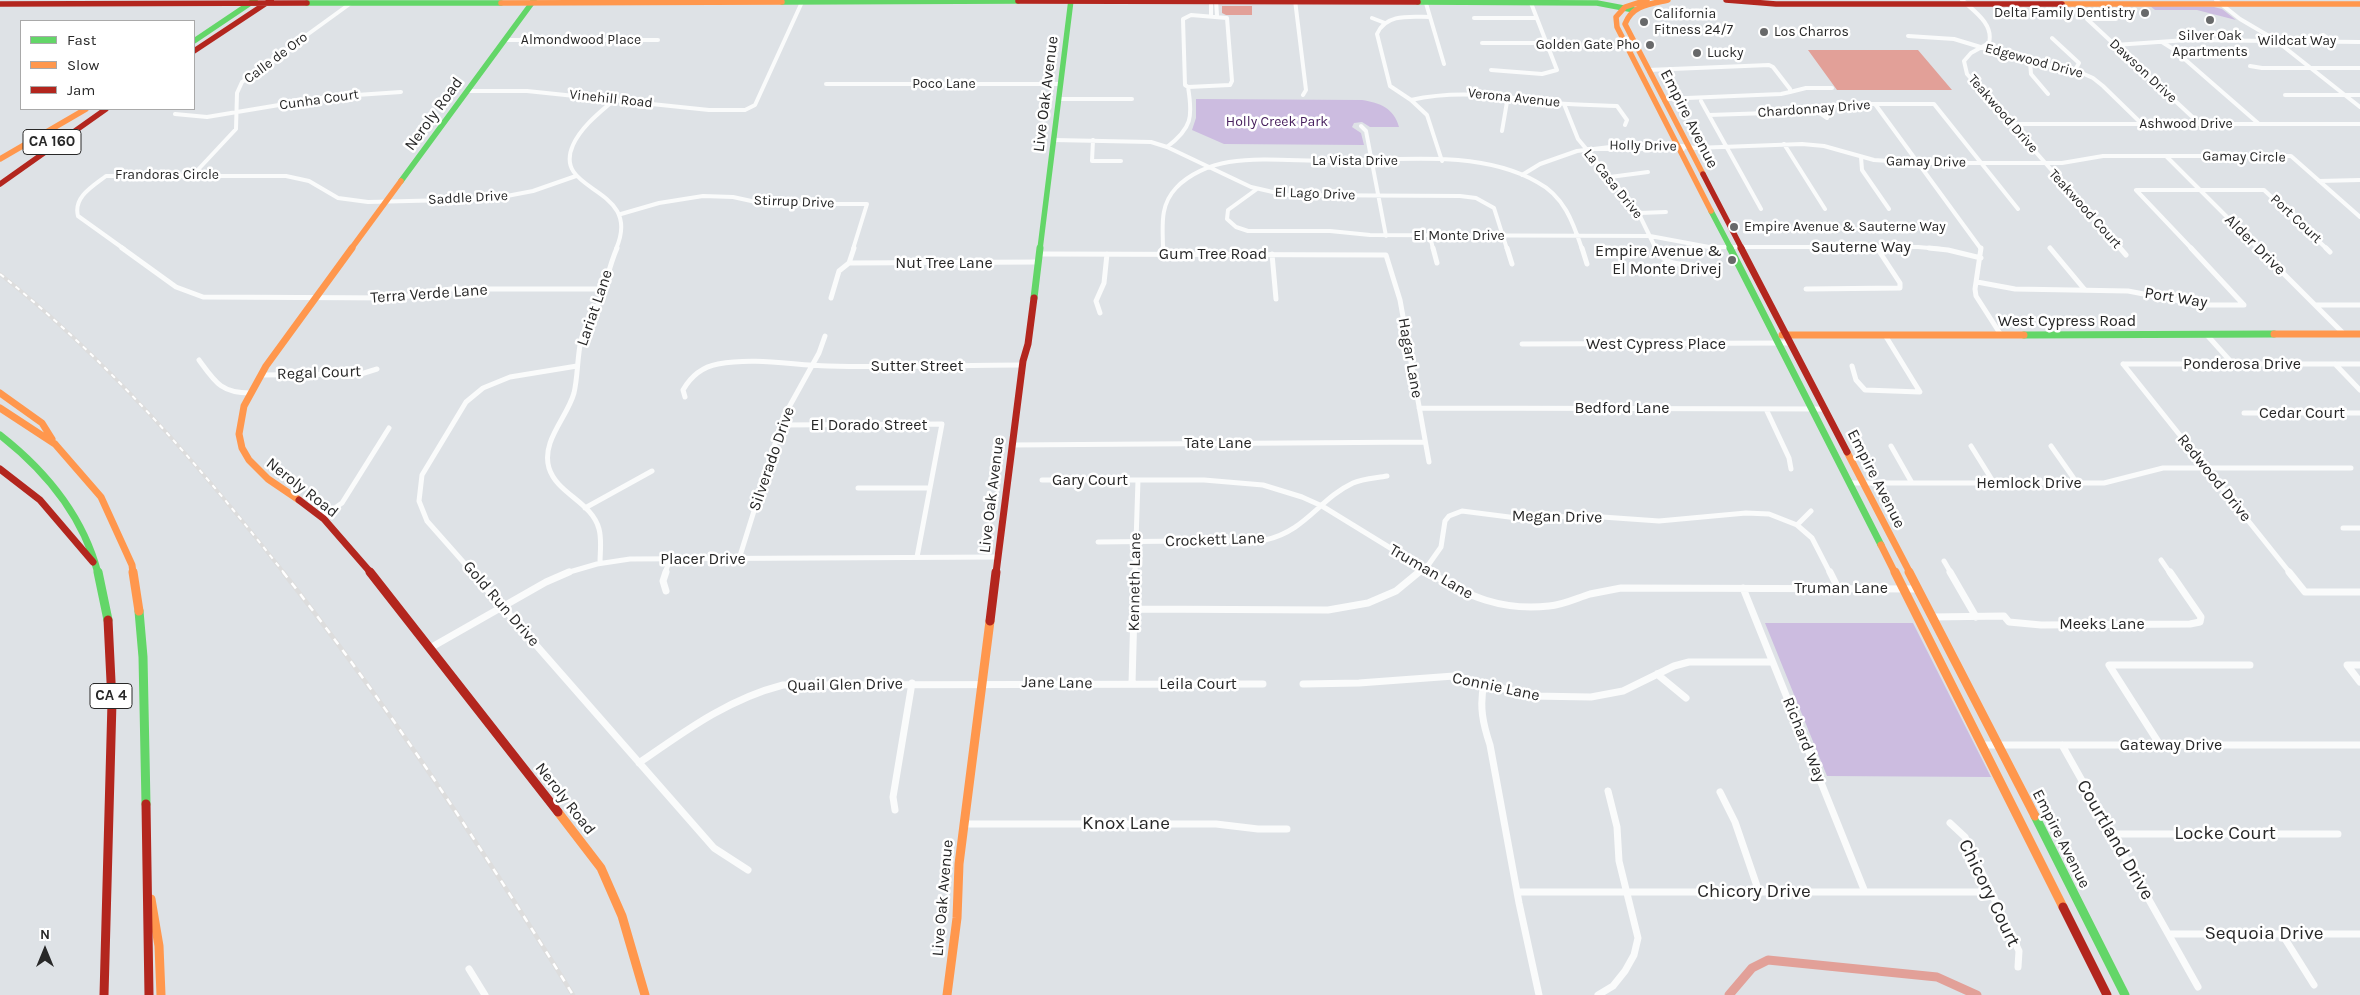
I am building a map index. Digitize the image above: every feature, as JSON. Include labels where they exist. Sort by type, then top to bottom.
[{"type":"main road","points":[[195,38],[238,6],[255,0]]},
{"type":"main road","points":[[195,50],[271,0]]},
{"type":"main road","points":[[0,2],[146,2],[238,6],[282,3],[534,1],[1182,0]]},
{"type":"main road","points":[[1157,1],[1214,4],[1295,1],[1579,0]]},
{"type":"main road","points":[[1588,0],[1607,1],[1632,8],[1647,0]]},
{"type":"main road","points":[[1428,1],[1597,3],[1632,8],[1668,0]]},
{"type":"main road","points":[[1726,0],[1776,4],[2218,1]]},
{"type":"main road","points":[[2021,0],[2360,2]]},
{"type":"main road","name":"Neroly Road","points":[[534,1],[314,298],[262,374],[250,393],[240,424],[240,438],[246,456],[259,473],[322,517],[367,568],[601,868],[622,916],[645,995]]},
{"type":"main road","name":"Live Oak Avenue","points":[[947,995],[957,918],[959,864],[1022,365],[1028,344],[1071,1]]},
{"type":"main road","name":"Empire Avenue","points":[[1632,8],[1626,17],[1625,24],[1662,98],[1682,148],[1729,247],[2108,995]]},
{"type":"main road","name":"Empire Avenue","points":[[1632,8],[1616,17],[1617,27],[1646,84],[1739,247],[1786,335],[2125,995]]},
{"type":"main road","points":[[1646,84],[1657,98],[1662,98]]},
{"type":"main road","name":"CA 160","points":[[0,152],[72,110]]},
{"type":"main road","points":[[0,159],[84,110]]},
{"type":"main road","name":"CA 160","points":[[0,176],[104,110]]},
{"type":"main road","points":[[0,184],[105,110]]},
{"type":"main road","name":"West Cypress Road","points":[[1774,335],[2360,334]]},
{"type":"main road","points":[[0,393],[42,424],[55,444]]},
{"type":"main road","name":"CA 4","points":[[0,408],[55,444],[100,497],[132,565],[139,605],[143,657],[149,995]]},
{"type":"main road","name":"CA 4","points":[[0,435],[20,447],[47,474],[70,506],[88,541],[108,617],[111,671],[104,995]]},
{"type":"main road","points":[[0,469],[23,482],[42,497],[96,566]]},
{"type":"main road","points":[[147,878],[159,946],[161,995]]},
{"type":"street","points":[[1295,1],[1306,90],[1303,95]]},
{"type":"street","points":[[1428,1],[1430,17],[1444,64]]},
{"type":"street","points":[[2218,1],[2240,19],[2277,41],[2360,107]]},
{"type":"street","name":"Vinehill Road","points":[[468,91],[528,91],[714,110],[745,110],[754,107],[802,2]]},
{"type":"street","points":[[1964,2],[1988,27],[1991,34],[1989,43],[1982,47]]},
{"type":"street","name":"Calle de Oro","points":[[193,175],[234,132],[237,124],[237,93],[242,82],[351,3]]},
{"type":"street","points":[[1491,70],[1503,69],[1545,73],[1555,71],[1557,66],[1531,3]]},
{"type":"street","points":[[1214,4],[1217,15]]},
{"type":"street","points":[[1211,15],[1214,4]]},
{"type":"street","points":[[1167,146],[1188,127],[1191,120],[1191,99],[1188,87],[1183,81],[1183,19],[1188,16],[1225,16],[1228,20],[1232,84],[1226,87],[1188,87]]},
{"type":"street","points":[[1430,17],[1400,18],[1385,23],[1380,27],[1377,34],[1387,81],[1393,90],[1411,100],[1429,118],[1442,161]]},
{"type":"street","points":[[1372,18],[1385,23]]},
{"type":"street","points":[[1474,18],[1537,18]]},
{"type":"street","name":"Dawson Drive","points":[[2116,19],[2087,18],[2200,124]]},
{"type":"street","points":[[2323,35],[2332,42]]},
{"type":"street","name":"Edgewood Drive","points":[[1908,36],[1944,37],[2030,62],[2075,70],[2098,82],[2142,124]]},
{"type":"street","points":[[2052,38],[2079,63],[2075,70]]},
{"type":"street","name":"Almondwood Place","points":[[505,40],[658,40]]},
{"type":"street","points":[[2162,42],[2173,49],[2259,124]]},
{"type":"street","name":"Wildcat Way","points":[[2115,45],[2162,42],[2360,42]]},
{"type":"street","points":[[1482,43],[1547,43]]},
{"type":"street","name":"Teakwood Drive","points":[[1982,47],[1967,57],[1964,61],[1964,69],[2044,163]]},
{"type":"street","points":[[2030,62],[2031,74],[2048,94]]},
{"type":"street","points":[[1648,70],[1769,65],[1779,74],[1790,92]]},
{"type":"street","points":[[2250,66],[2360,68]]},
{"type":"street","name":"Poco Lane","points":[[826,84],[1061,84]]},
{"type":"street","points":[[1662,98],[1790,92],[1806,88],[1832,88]]},
{"type":"street","name":"Cunha Court","points":[[175,114],[198,118],[327,97],[401,92]]},
{"type":"street","name":"Verona Avenue","points":[[1411,100],[1444,92],[1508,96],[1564,104],[1617,106],[1627,120],[1625,125]]},
{"type":"street","points":[[2285,95],[2360,95]]},
{"type":"street","points":[[1502,131],[1508,96]]},
{"type":"street","points":[[1059,99],[1132,99]]},
{"type":"street","points":[[614,100],[580,132],[569,156],[570,164],[576,176],[607,200],[621,214]]},
{"type":"street","points":[[1701,101],[1761,209]]},
{"type":"street","name":"La Casa Drive","points":[[1564,104],[1578,139],[1640,213],[1662,259],[1679,266],[1692,265]]},
{"type":"street","name":"Chardonnay Drive","points":[[1709,115],[1798,112],[1842,104],[1934,104],[1981,163]]},
{"type":"street","points":[[1875,104],[1978,242],[1982,252],[1976,289],[1978,300],[2001,335]]},
{"type":"street","points":[[1814,109],[1827,118]]},
{"type":"street","name":"Ashwood Drive","points":[[2011,124],[2360,124]]},
{"type":"street","points":[[1361,126],[1366,131],[1386,236]]},
{"type":"street","name":"El Lago Drive","points":[[1054,140],[1139,140],[1167,146],[1257,189],[1297,196],[1460,196],[1476,198],[1494,208],[1512,264]]},
{"type":"street","points":[[1093,140],[1092,161],[1121,161]]},
{"type":"street","points":[[1784,144],[1824,209]]},
{"type":"street","name":"Gamay Drive","points":[[1682,148],[1784,144],[1824,146],[1861,157],[1887,162],[1919,163],[2044,163],[2070,162],[2091,156],[2166,156]]},
{"type":"street","name":"Holly Drive","points":[[1522,175],[1551,158],[1585,149],[1682,148]]},
{"type":"street","name":"Gamay Circle","points":[[2166,156],[2291,156],[2360,217]]},
{"type":"street","name":"Alder Drive","points":[[2166,156],[2344,334]]},
{"type":"street","points":[[1861,157],[1862,170],[1888,209]]},
{"type":"street","name":"La Vista Drive","points":[[1163,254],[1164,209],[1169,196],[1181,185],[1210,167],[1226,162],[1241,161],[1442,161],[1483,163],[1522,175],[1545,187],[1563,203],[1587,264]]},
{"type":"street","points":[[1981,163],[2018,209]]},
{"type":"street","name":"Teakwood Court","points":[[2044,163],[2126,255]]},
{"type":"street","points":[[1610,178],[1648,172]]},
{"type":"street","name":"Frandoras Circle","points":[[314,298],[216,299],[189,294],[176,287],[78,216],[76,206],[81,198],[106,176],[286,176],[309,181],[338,198],[364,202],[386,202]]},
{"type":"street","name":"Saddle Drive","points":[[386,202],[500,198],[532,191],[576,176]]},
{"type":"street","points":[[2319,181],[2360,180]]},
{"type":"street","name":"El Monte Drive","points":[[1257,189],[1228,210],[1227,218],[1236,227],[1255,231],[1335,232],[1386,236],[1650,236],[1669,238],[1699,246],[1739,247]]},
{"type":"street","name":"Port Way","points":[[1977,282],[2015,289],[2128,291],[2201,305],[2244,305],[2136,190],[2200,190]]},
{"type":"street","name":"Port Court","points":[[2200,190],[2264,190],[2330,252]]},
{"type":"street","name":"Stirrup Drive","points":[[621,214],[675,200],[703,196],[734,197],[765,204],[867,204],[849,263],[839,271],[831,298]]},
{"type":"street","points":[[1640,213],[1666,212]]},
{"type":"street","name":"Lariat Lane","points":[[600,562],[600,533],[595,520],[554,478],[547,461],[549,445],[573,396],[583,335],[603,289],[608,269],[622,235],[621,214]]},
{"type":"street","points":[[1430,236],[1437,264]]},
{"type":"street","name":"Sauterne Way","points":[[1739,247],[1931,248],[1981,258]]},
{"type":"street","points":[[1806,288],[1900,288],[1900,283],[1876,247]]},
{"type":"street","points":[[2050,248],[2085,290]]},
{"type":"street","points":[[1100,313],[1096,301],[1104,283],[1107,254]]},
{"type":"street","name":"Gum Tree Road","points":[[1039,258],[1107,254],[1386,254]]},
{"type":"street","points":[[1272,254],[1276,298]]},
{"type":"street","name":"Hagar Lane","points":[[1386,254],[1400,300],[1429,462]]},
{"type":"street","name":"Nut Tree Lane","points":[[849,263],[1039,258]]},
{"type":"street","name":"Terra Verde Lane","points":[[314,298],[396,298],[451,289],[603,289]]},
{"type":"street","points":[[2316,306],[2360,306]]},
{"type":"street","points":[[2206,334],[2233,364]]},
{"type":"street","points":[[1852,366],[1852,373],[1858,385],[1865,390],[1920,392],[1885,335]]},
{"type":"street","name":"Silverado Drive","points":[[739,559],[781,425],[790,404],[813,364],[825,336]]},
{"type":"street","name":"West Cypress Place","points":[[1522,344],[1790,343]]},
{"type":"street","points":[[199,360],[220,389],[234,393],[250,393]]},
{"type":"street","name":"Sutter Street","points":[[685,398],[684,390],[690,378],[712,366],[730,363],[1022,365]]},
{"type":"street","name":"Ponderosa Drive","points":[[2123,364],[2360,364]]},
{"type":"street","name":"Redwood Drive","points":[[2123,364],[2304,592],[2360,592]]},
{"type":"street","points":[[2335,364],[2360,390]]},
{"type":"street","name":"Gold Run Drive","points":[[577,366],[510,377],[474,394],[461,409],[422,475],[418,493],[422,511],[714,848],[748,870]]},
{"type":"street","name":"Regal Court","points":[[262,374],[361,374],[376,370]]},
{"type":"street","name":"Bedford Lane","points":[[1419,408],[1824,408]]},
{"type":"street","points":[[1766,409],[1789,458],[1791,469]]},
{"type":"street","name":"Cedar Court","points":[[2244,413],[2360,413]]},
{"type":"street","name":"El Dorado Street","points":[[781,425],[942,424],[917,557]]},
{"type":"street","points":[[322,517],[342,503],[389,428]]},
{"type":"street","name":"Tate Lane","points":[[1012,445],[1425,442]]},
{"type":"street","points":[[1891,446],[1912,482]]},
{"type":"street","points":[[1971,446],[1994,483]]},
{"type":"street","points":[[2051,446],[2077,483]]},
{"type":"street","name":"Hemlock Drive","points":[[1849,483],[2077,483],[2121,481],[2152,469],[2351,468]]},
{"type":"street","points":[[585,508],[652,471]]},
{"type":"street","name":"Crockett Lane","points":[[1098,542],[1265,540],[1290,532],[1322,506],[1354,484],[1387,476]]},
{"type":"street","name":"Gary Court","points":[[1042,480],[1138,480]]},
{"type":"street","name":"Truman Lane","points":[[1138,480],[1250,482],[1287,490],[1322,506],[1423,569],[1474,598],[1515,607],[1551,606],[1590,594],[1621,588],[1917,589]]},
{"type":"street","name":"Kenneth Lane","points":[[1132,684],[1138,480]]},
{"type":"street","points":[[858,488],[930,488]]},
{"type":"street","name":"Megan Drive","points":[[1135,609],[1310,610],[1347,608],[1368,603],[1396,591],[1423,569],[1441,547],[1445,522],[1449,516],[1462,511],[1517,518],[1588,516],[1659,521],[1757,513],[1778,517],[1797,525],[1812,538],[1819,547],[1838,588]]},
{"type":"street","points":[[1797,525],[1811,511]]},
{"type":"street","points":[[2343,528],[2360,528]]},
{"type":"street","name":"Placer Drive","points":[[430,648],[564,573],[600,562],[670,559],[998,557]]},
{"type":"street","points":[[666,590],[663,581],[670,559]]},
{"type":"street","name":"Meeks Lane","points":[[1932,617],[2004,616],[2009,622],[2042,625],[2190,624],[2200,622],[2201,617],[2161,560]]},
{"type":"street","points":[[1944,561],[1976,617]]},
{"type":"street","name":"Richard Way","points":[[1743,588],[1865,892]]},
{"type":"street","name":"Connie Lane","points":[[1303,684],[1359,684],[1454,676],[1532,696],[1591,697],[1623,691],[1674,666],[1689,662],[1772,662]]},
{"type":"street","points":[[2160,745],[2109,665],[2250,665]]},
{"type":"street","points":[[2360,665],[2347,665],[2360,682]]},
{"type":"street","points":[[1658,674],[1686,698]]},
{"type":"street","points":[[894,810],[893,797],[912,683]]},
{"type":"street","name":"Quail Glen Drive","points":[[639,763],[727,704],[765,689],[800,684],[982,683]]},
{"type":"street","name":"Jane Lane","points":[[982,683],[1132,684]]},
{"type":"street","name":"Leila Court","points":[[1132,684],[1263,684]]},
{"type":"street","points":[[1484,684],[1480,708],[1490,745],[1517,892],[1539,995]]},
{"type":"street","name":"Gateway Drive","points":[[1983,745],[2360,745]]},
{"type":"street","name":"Courtland Drive","points":[[2062,745],[2198,987]]},
{"type":"street","points":[[1598,995],[1611,986],[1632,962],[1638,950],[1638,938],[1619,860],[1617,827],[1608,791]]},
{"type":"street","points":[[1720,792],[1735,822],[1759,892]]},
{"type":"street","name":"Chicory Court","points":[[1950,823],[1965,836],[2019,951],[2018,967]]},
{"type":"street","name":"Knox Lane","points":[[964,824],[1216,824],[1258,829],[1287,828]]},
{"type":"street","name":"Locke Court","points":[[2112,834],[2338,834]]},
{"type":"street","name":"Chicory Drive","points":[[1517,892],[1991,892]]},
{"type":"street","name":"Sequoia Drive","points":[[2169,934],[2360,934]]},
{"type":"street","points":[[2282,934],[2314,985]]},
{"type":"street","points":[[469,969],[481,993]]},
{"type":"green space","points":[[2150,6],[2214,7],[2222,9],[2236,20],[2197,10],[2155,10]]},
{"type":"green space","name":"Holly Creek Park","points":[[1196,99],[1362,100],[1375,103],[1390,111],[1394,115],[1399,127],[1370,127],[1362,122],[1354,123],[1352,127],[1361,133],[1364,145],[1224,144],[1192,130],[1196,118]]},
{"type":"green space","points":[[1765,623],[1913,623],[1991,777],[1827,776]]},
{"type":"shaded area","points":[[1222,6],[1252,6],[1252,15],[1226,15],[1222,13]]},
{"type":"shaded area","points":[[1808,50],[1918,50],[1952,90],[1837,90]]},
{"type":"waterway","points":[[1729,995],[1752,968],[1768,960],[1937,977],[1977,995]]},
{"type":"railway","points":[[0,274],[78,342],[151,415],[219,493],[284,573]]},
{"type":"railway","points":[[283,572],[398,727],[434,779],[505,886],[573,995]]},
{"type":"traffic: fast","points":[[195,40],[255,0]]},
{"type":"traffic: fast","points":[[401,181],[534,0]]},
{"type":"traffic: fast","points":[[1034,298],[1071,0]]},
{"type":"traffic: fast","points":[[782,2],[1018,1]]},
{"type":"traffic: fast","points":[[1418,2],[1597,3],[1634,10]]},
{"type":"traffic: fast","points":[[307,3],[501,3]]},
{"type":"traffic: fast","points":[[1711,211],[1881,545]]},
{"type":"traffic: fast","points":[[2024,335],[2274,334]]},
{"type":"traffic: fast","points":[[0,435],[42,472],[74,516],[86,539],[96,565],[108,620]]},
{"type":"traffic: fast","points":[[139,611],[143,657],[146,804]]},
{"type":"traffic: fast","points":[[2035,816],[2125,995]]},
{"type":"traffic: slow","points":[[1647,0],[1625,7],[1616,17],[1617,27],[1711,211]]},
{"type":"traffic: slow","points":[[1668,0],[1636,9],[1628,17],[1625,24],[1703,174]]},
{"type":"traffic: slow","points":[[501,3],[782,2]]},
{"type":"traffic: slow","points":[[2062,4],[2360,4]]},
{"type":"traffic: slow","points":[[0,159],[84,110]]},
{"type":"traffic: slow","points":[[299,500],[268,479],[249,460],[242,448],[239,434],[244,406],[266,366],[401,181]]},
{"type":"traffic: slow","points":[[2274,334],[2360,334]]},
{"type":"traffic: slow","points":[[1782,335],[2024,335]]},
{"type":"traffic: slow","points":[[0,393],[42,423],[52,439]]},
{"type":"traffic: slow","points":[[0,408],[55,444],[101,497],[132,565],[139,611]]},
{"type":"traffic: slow","points":[[1847,452],[2035,816]]},
{"type":"traffic: slow","points":[[1881,545],[2063,907]]},
{"type":"traffic: slow","points":[[947,995],[957,918],[959,864],[990,621]]},
{"type":"traffic: slow","points":[[558,812],[601,868],[622,916],[645,995]]},
{"type":"traffic: slow","points":[[151,899],[159,946],[161,995]]},
{"type":"traffic: jam","points":[[195,50],[271,0]]},
{"type":"traffic: jam","points":[[1726,0],[1776,4],[2062,4]]},
{"type":"traffic: jam","points":[[1018,1],[1418,2]]},
{"type":"traffic: jam","points":[[0,4],[307,3]]},
{"type":"traffic: jam","points":[[0,184],[105,110]]},
{"type":"traffic: jam","points":[[1703,174],[1847,452]]},
{"type":"traffic: jam","points":[[990,621],[1023,361],[1028,344],[1034,298]]},
{"type":"traffic: jam","points":[[0,469],[40,500],[93,562]]},
{"type":"traffic: jam","points":[[299,500],[324,519],[374,577],[558,812]]},
{"type":"traffic: jam","points":[[104,995],[112,702],[108,620]]},
{"type":"traffic: jam","points":[[146,804],[149,995]]},
{"type":"traffic: jam","points":[[2063,907],[2107,995]]},
{"type":"place","name":"Delta Family Dentistry","points":[[2145,13]]},
{"type":"place","name":"Silver Oak Apartments","points":[[2210,20]]},
{"type":"place","name":"California Fitness 24/7","points":[[1644,22]]},
{"type":"place","name":"Los Charros","points":[[1764,32]]},
{"type":"place","name":"Golden Gate Pho","points":[[1650,45]]},
{"type":"place","name":"Lucky","points":[[1697,53]]},
{"type":"place","name":"Empire Avenue & Sauterne Way","points":[[1734,227]]},
{"type":"place","name":"Empire Avenue & El Monte Drivej","points":[[1732,260]]}]
